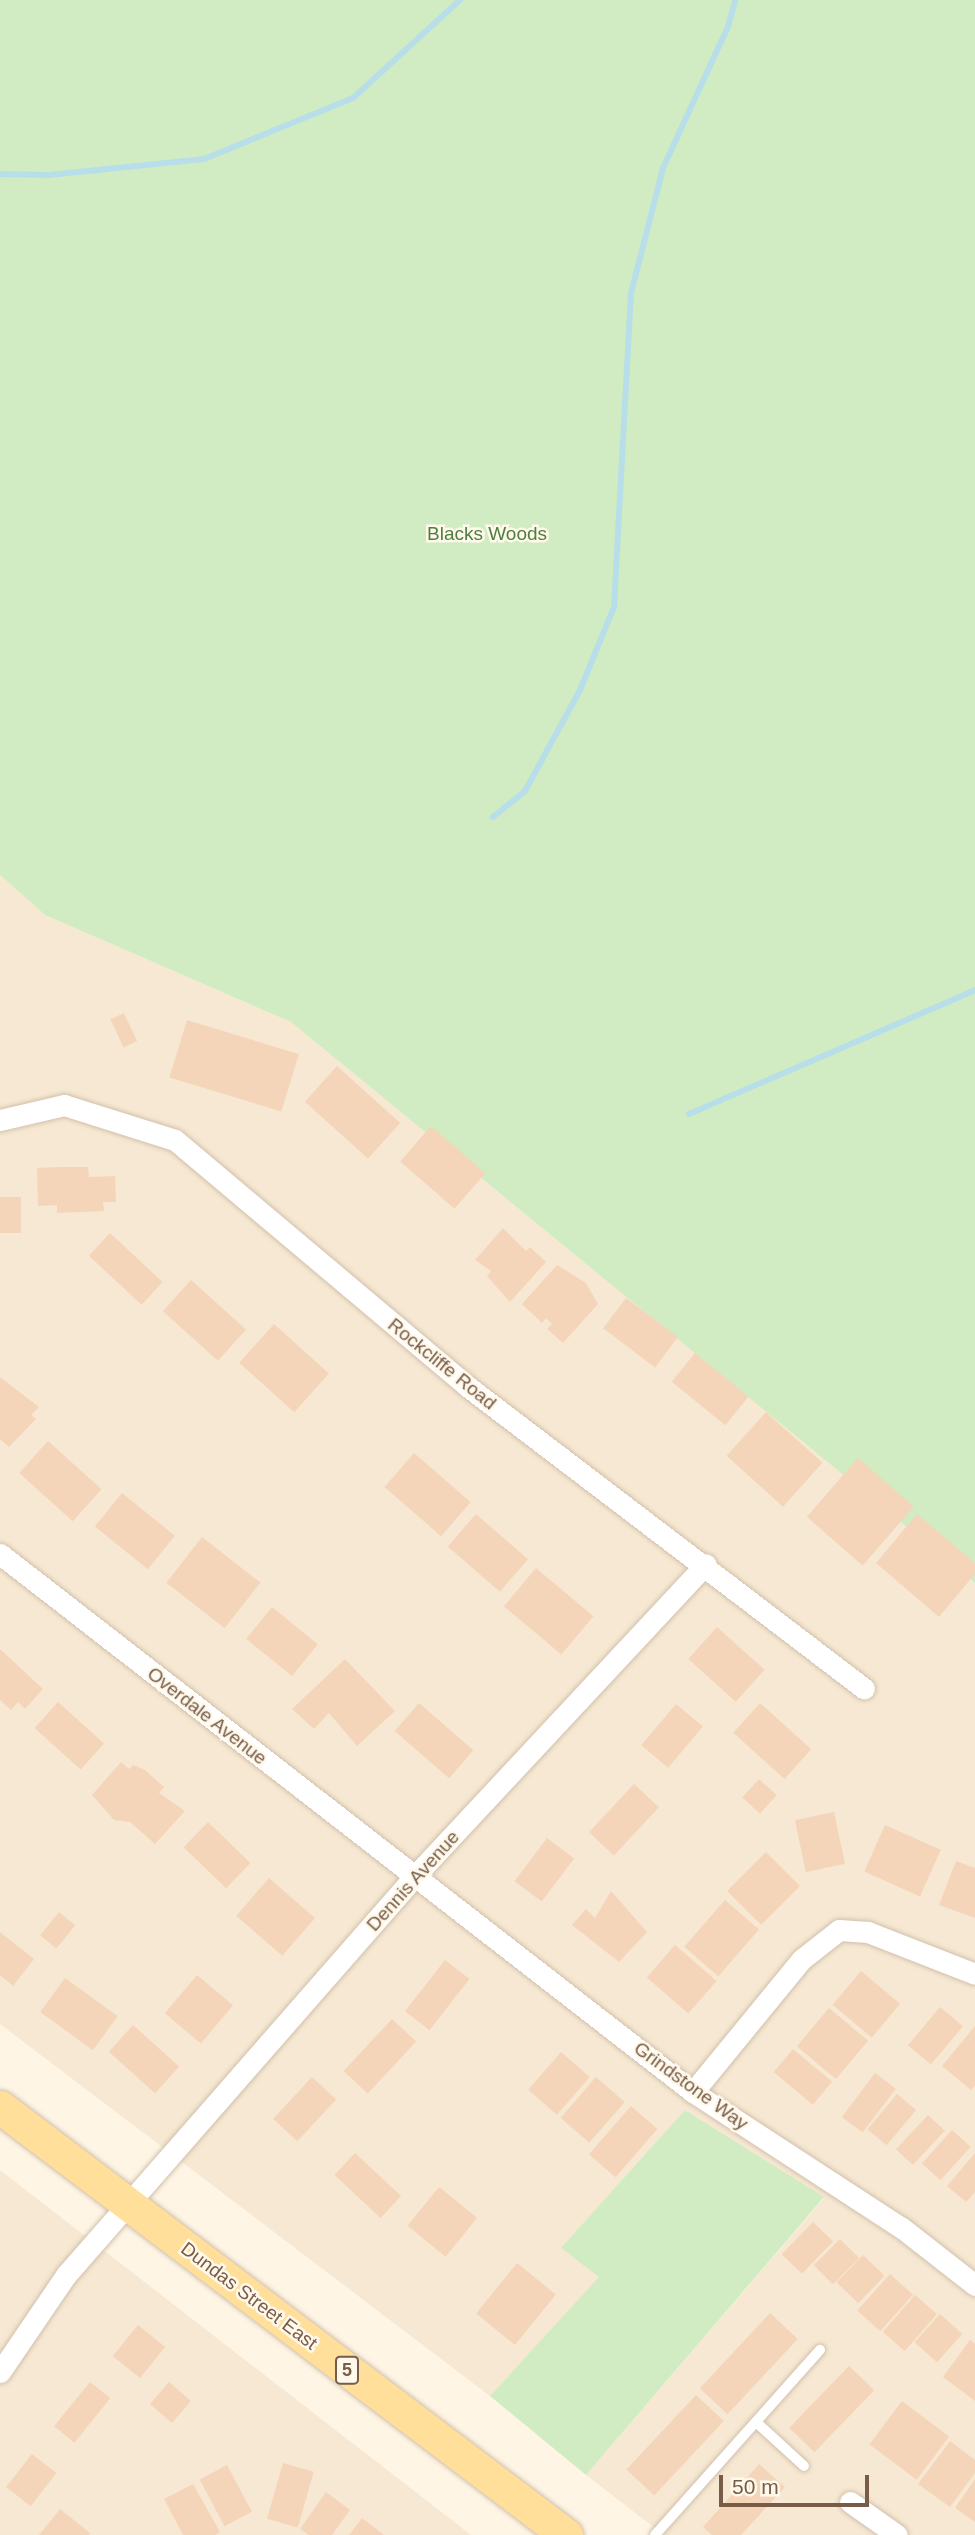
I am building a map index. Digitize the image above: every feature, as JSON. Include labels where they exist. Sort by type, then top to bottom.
[{"type":"main road","name":"Dundas Street East","points":[[0,2107],[566,2535]]},
{"type":"street","name":"Rockcliffe Road","points":[[0,1120],[64,1105],[175,1140],[467,1387],[706,1564],[864,1688]]},
{"type":"street","name":"Overdale Avenue","points":[[0,1554],[413,1878]]},
{"type":"street","name":"Dennis Avenue","points":[[0,2372],[8,2342],[66,2275],[413,1878],[706,1564]]},
{"type":"street","name":"Grindstone Way","points":[[413,1878],[693,2092],[902,2228],[975,2286]]},
{"type":"street","points":[[693,2092],[810,1951],[839,1930],[868,1932],[975,1975]]},
{"type":"street","points":[[850,2502],[897,2535]]},
{"type":"lane","points":[[654,2535],[820,2350]]},
{"type":"lane","points":[[756,2422],[804,2466]]},
{"type":"shaded area","points":[[0,875],[45,915],[291,1022],[975,1583],[975,2535],[664,2535],[586,2475],[824,2198],[685,2110],[562,2249],[600,2277],[490,2396],[0,2024]]},
{"type":"shaded area","points":[[0,2170],[471,2535],[0,2535]]},
{"type":"green space","name":"Blacks Woods","points":[[0,0],[975,0],[975,1583],[291,1022],[45,915],[0,875]]},
{"type":"green space","points":[[685,2110],[824,2197],[586,2475],[490,2396],[599,2277],[561,2248]]},
{"type":"building","points":[[124,1013],[137,1041],[124,1047],[110,1019]]},
{"type":"building","points":[[187,1020],[299,1054],[281,1112],[169,1077]]},
{"type":"building","points":[[337,1066],[400,1123],[368,1159],[305,1102]]},
{"type":"building","points":[[431,1126],[485,1173],[455,1209],[400,1161]]},
{"type":"building","points":[[88,1167],[89,1177],[115,1176],[116,1202],[103,1202],[104,1211],[57,1213],[57,1205],[38,1206],[37,1168]]},
{"type":"building","points":[[0,1197],[21,1197],[21,1233],[0,1233]]},
{"type":"building","points":[[503,1228],[526,1251],[530,1247],[546,1262],[510,1302],[487,1276],[491,1271],[475,1260]]},
{"type":"building","points":[[110,1233],[163,1282],[142,1305],[89,1256]]},
{"type":"building","points":[[557,1265],[586,1283],[598,1304],[563,1343],[547,1329],[552,1324],[546,1318],[542,1323],[522,1304]]},
{"type":"building","points":[[191,1280],[246,1330],[218,1361],[163,1311]]},
{"type":"building","points":[[626,1298],[678,1337],[655,1367],[603,1328]]},
{"type":"building","points":[[274,1324],[329,1374],[294,1412],[239,1363]]},
{"type":"building","points":[[695,1353],[749,1396],[725,1425],[672,1382]]},
{"type":"building","points":[[0,1377],[39,1407],[31,1415],[36,1419],[9,1447],[0,1439]]},
{"type":"building","points":[[766,1412],[822,1463],[783,1507],[727,1456]]},
{"type":"building","points":[[48,1441],[102,1489],[73,1521],[19,1473]]},
{"type":"building","points":[[414,1453],[471,1502],[441,1536],[384,1487]]},
{"type":"building","points":[[858,1458],[914,1507],[863,1565],[807,1517]]},
{"type":"building","points":[[122,1493],[175,1536],[148,1569],[95,1526]]},
{"type":"building","points":[[476,1514],[528,1559],[500,1592],[448,1546]]},
{"type":"building","points":[[917,1514],[975,1563],[975,1574],[939,1617],[876,1563]]},
{"type":"building","points":[[202,1537],[260,1583],[225,1628],[166,1583]]},
{"type":"building","points":[[536,1568],[593,1616],[561,1655],[504,1606]]},
{"type":"building","points":[[272,1607],[318,1644],[292,1676],[246,1639]]},
{"type":"building","points":[[717,1627],[765,1670],[736,1702],[688,1659]]},
{"type":"building","points":[[0,1649],[43,1689],[25,1709],[18,1702],[11,1710],[0,1700]]},
{"type":"building","points":[[345,1659],[395,1711],[357,1746],[329,1713],[314,1729],[292,1709]]},
{"type":"building","points":[[58,1702],[104,1743],[81,1769],[35,1728]]},
{"type":"building","points":[[419,1703],[473,1750],[449,1778],[395,1731]]},
{"type":"building","points":[[760,1703],[811,1749],[785,1779],[733,1733]]},
{"type":"building","points":[[676,1704],[703,1726],[668,1768],[641,1745]]},
{"type":"building","points":[[121,1762],[129,1769],[133,1765],[145,1770],[164,1787],[159,1793],[185,1811],[155,1844],[130,1822],[114,1820],[92,1795]]},
{"type":"building","points":[[759,1779],[777,1795],[760,1814],[742,1798]]},
{"type":"building","points":[[634,1784],[659,1807],[614,1855],[589,1832]]},
{"type":"building","points":[[834,1812],[845,1864],[806,1872],[795,1820]]},
{"type":"building","points":[[208,1822],[250,1863],[226,1888],[184,1847]]},
{"type":"building","points":[[885,1825],[941,1850],[920,1896],[864,1872]]},
{"type":"building","points":[[547,1838],[574,1858],[542,1902],[515,1881]]},
{"type":"building","points":[[766,1852],[800,1886],[761,1925],[727,1891]]},
{"type":"building","points":[[956,1861],[975,1868],[975,1918],[939,1905]]},
{"type":"building","points":[[269,1878],[315,1918],[282,1956],[236,1916]]},
{"type":"building","points":[[611,1891],[647,1932],[619,1962],[572,1925],[586,1909],[595,1918]]},
{"type":"building","points":[[725,1900],[759,1930],[718,1976],[684,1947]]},
{"type":"building","points":[[59,1912],[75,1925],[56,1949],[40,1935]]},
{"type":"building","points":[[0,1932],[34,1959],[13,1986],[0,1975]]},
{"type":"building","points":[[675,1945],[717,1981],[688,2014],[647,1977]]},
{"type":"building","points":[[445,1960],[469,1979],[429,2030],[405,2011]]},
{"type":"building","points":[[861,1971],[900,2004],[872,2037],[833,2005]]},
{"type":"building","points":[[197,1975],[233,2005],[201,2044],[165,2013]]},
{"type":"building","points":[[65,1978],[118,2016],[93,2050],[40,2012]]},
{"type":"building","points":[[940,2007],[963,2026],[931,2065],[908,2045]]},
{"type":"building","points":[[829,2008],[868,2041],[836,2079],[797,2046]]},
{"type":"building","points":[[392,2019],[416,2042],[368,2093],[344,2071]]},
{"type":"building","points":[[133,2025],[179,2066],[155,2093],[109,2052]]},
{"type":"building","points":[[975,2026],[975,2086],[971,2090],[942,2066]]},
{"type":"building","points":[[793,2049],[832,2082],[813,2105],[774,2072]]},
{"type":"building","points":[[561,2052],[590,2077],[557,2115],[528,2090]]},
{"type":"building","points":[[875,2073],[896,2089],[863,2133],[842,2117]]},
{"type":"building","points":[[312,2077],[336,2100],[297,2141],[273,2119]]},
{"type":"building","points":[[596,2077],[625,2102],[589,2143],[561,2118]]},
{"type":"building","points":[[897,2094],[916,2110],[887,2145],[867,2129]]},
{"type":"building","points":[[631,2106],[657,2129],[615,2177],[589,2154]]},
{"type":"building","points":[[928,2115],[945,2131],[913,2165],[896,2149]]},
{"type":"building","points":[[952,2130],[971,2147],[940,2180],[922,2163]]},
{"type":"building","points":[[355,2153],[401,2196],[381,2218],[335,2175]]},
{"type":"building","points":[[975,2153],[975,2192],[966,2202],[947,2186]]},
{"type":"building","points":[[439,2187],[477,2218],[446,2257],[408,2226]]},
{"type":"building","points":[[813,2222],[833,2241],[802,2274],[782,2254]]},
{"type":"building","points":[[840,2239],[859,2258],[833,2284],[814,2265]]},
{"type":"building","points":[[863,2255],[885,2276],[858,2303],[837,2282]]},
{"type":"building","points":[[517,2263],[556,2294],[515,2345],[476,2314]]},
{"type":"building","points":[[890,2274],[913,2295],[880,2331],[857,2310]]},
{"type":"building","points":[[915,2295],[937,2314],[905,2351],[883,2332]]},
{"type":"building","points":[[770,2313],[798,2339],[728,2414],[700,2388]]},
{"type":"building","points":[[940,2314],[962,2334],[937,2362],[915,2342]]},
{"type":"building","points":[[138,2325],[165,2347],[140,2378],[113,2356]]},
{"type":"building","points":[[970,2340],[975,2344],[975,2401],[943,2377]]},
{"type":"building","points":[[849,2366],[874,2390],[814,2452],[789,2428]]},
{"type":"building","points":[[90,2382],[110,2398],[74,2443],[54,2426]]},
{"type":"building","points":[[169,2382],[191,2401],[172,2423],[150,2404]]},
{"type":"building","points":[[696,2395],[724,2421],[654,2496],[626,2470]]},
{"type":"building","points":[[902,2401],[949,2437],[917,2480],[870,2444]]},
{"type":"building","points":[[950,2441],[975,2460],[975,2473],[950,2507],[918,2484]]},
{"type":"building","points":[[32,2454],[56,2473],[31,2506],[6,2487]]},
{"type":"building","points":[[283,2463],[314,2472],[298,2528],[267,2519]]},
{"type":"building","points":[[759,2464],[785,2487],[741,2535],[712,2535],[703,2527]]},
{"type":"building","points":[[227,2465],[252,2512],[225,2526],[200,2480]]},
{"type":"building","points":[[975,2479],[975,2522],[955,2508]]},
{"type":"building","points":[[193,2484],[220,2532],[215,2535],[183,2535],[164,2499]]},
{"type":"building","points":[[326,2492],[350,2510],[332,2535],[309,2535],[300,2529]]},
{"type":"building","points":[[60,2509],[90,2533],[89,2535],[39,2535]]},
{"type":"building","points":[[362,2518],[384,2535],[349,2535]]},
{"type":"waterway","points":[[0,174],[49,175],[204,159],[353,98],[460,0]]},
{"type":"waterway","points":[[493,817],[525,791],[580,690],[614,607],[631,293],[663,168],[728,27],[735,0]]},
{"type":"waterway","points":[[689,1114],[975,990]]}]
